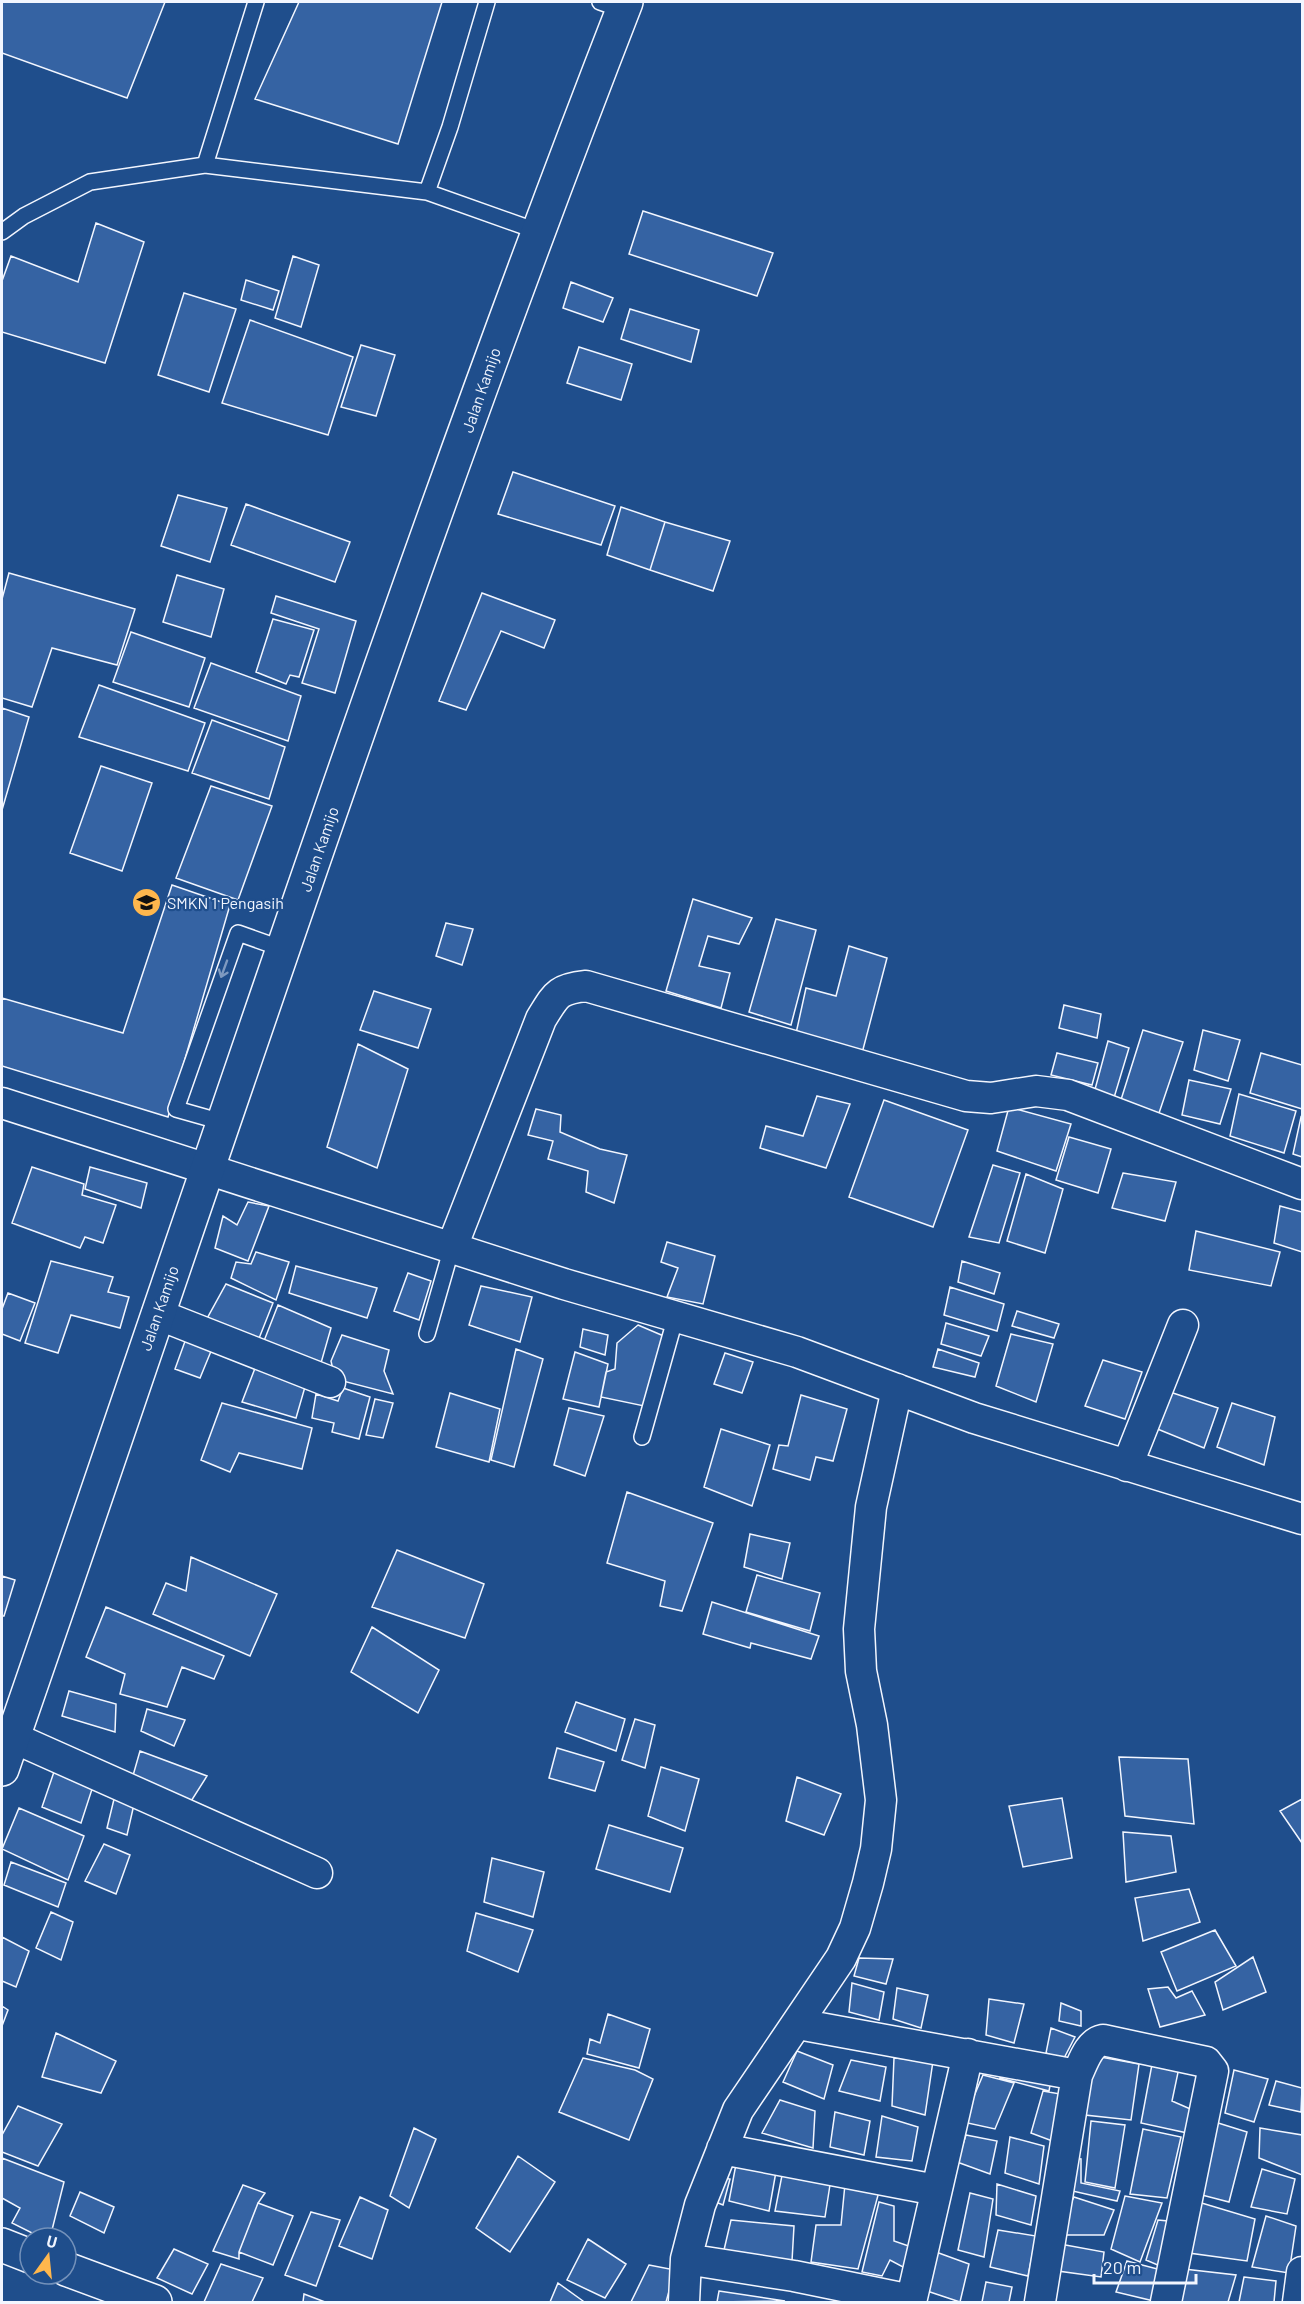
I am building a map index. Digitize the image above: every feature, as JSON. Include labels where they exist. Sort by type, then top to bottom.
[{"type":"main road","name":"Jalan Kamijo","points":[[2,1769],[222,1122],[616,4]]},
{"type":"main road","points":[[2,2245],[18,2251]]},
{"type":"main road","points":[[78,2273],[155,2302]]},
{"type":"street","points":[[452,1247],[541,1019],[552,1001],[565,988],[586,986],[966,1096],[991,1098],[1036,1091],[1068,1095],[1302,1184]]},
{"type":"street","points":[[2,1102],[564,1284],[797,1352],[974,1418],[1302,1519]]},
{"type":"street","points":[[157,1314],[330,1382]]},
{"type":"street","points":[[1127,1466],[1183,1325]]},
{"type":"street","points":[[684,2302],[686,2259],[700,2205],[738,2110],[841,1958],[855,1928],[876,1849],[881,1800],[872,1725],[861,1671],[859,1629],[871,1507],[897,1389]]},
{"type":"street","points":[[12,1737],[317,1873]]},
{"type":"street","points":[[798,2024],[1077,2075]]},
{"type":"street","points":[[1040,2302],[1077,2075],[1091,2047],[1102,2040],[1206,2062],[1213,2071],[1166,2302]]},
{"type":"street","points":[[686,2259],[794,2276],[911,2301],[968,2054]]},
{"type":"street","points":[[722,2149],[936,2190]]},
{"type":"street","points":[[1298,2302],[1302,2272]]},
{"type":"lane","points":[[206,165],[256,2]]},
{"type":"lane","points":[[427,192],[450,127],[487,2]]},
{"type":"lane","points":[[2,232],[24,216],[90,182],[206,165],[427,192],[537,231]]},
{"type":"lane","points":[[222,1122],[176,1109],[202,1032],[238,933],[283,948]]},
{"type":"lane","points":[[427,1334],[452,1247]]},
{"type":"lane","points":[[642,1437],[676,1316]]},
{"type":"building","points":[[2,2],[165,2],[127,98],[2,53]]},
{"type":"building","points":[[299,2],[442,2],[398,144],[255,99]]},
{"type":"building","points":[[643,211],[773,253],[757,296],[629,254]]},
{"type":"building","points":[[96,223],[144,242],[105,363],[2,332],[2,281],[11,256],[78,282]]},
{"type":"building","points":[[293,256],[319,265],[301,327],[275,318]]},
{"type":"building","points":[[246,280],[279,291],[273,310],[241,300]]},
{"type":"building","points":[[571,282],[613,298],[603,322],[563,308]]},
{"type":"building","points":[[184,293],[236,309],[209,392],[158,375]]},
{"type":"building","points":[[630,309],[699,330],[691,362],[621,339]]},
{"type":"building","points":[[250,320],[353,357],[328,435],[222,403]]},
{"type":"building","points":[[361,345],[395,355],[376,416],[341,407]]},
{"type":"building","points":[[579,347],[632,364],[621,400],[567,383]]},
{"type":"building","points":[[513,472],[615,506],[601,545],[498,514]]},
{"type":"building","points":[[178,495],[227,508],[210,562],[161,546]]},
{"type":"building","points":[[246,504],[350,542],[335,582],[231,545]]},
{"type":"building","points":[[621,507],[665,522],[650,570],[607,555]]},
{"type":"building","points":[[665,522],[730,541],[713,591],[650,570]]},
{"type":"building","points":[[9,573],[135,609],[117,665],[52,648],[32,707],[2,698],[2,599]]},
{"type":"building","points":[[177,575],[224,589],[211,637],[163,622]]},
{"type":"building","points":[[482,593],[555,620],[544,648],[501,631],[466,710],[439,701]]},
{"type":"building","points":[[276,596],[356,621],[335,693],[302,683],[319,629],[271,613]]},
{"type":"building","points":[[273,619],[314,630],[299,677],[290,675],[286,684],[256,672]]},
{"type":"building","points":[[131,632],[205,658],[189,707],[113,682]]},
{"type":"building","points":[[211,663],[301,696],[288,741],[194,708]]},
{"type":"building","points":[[99,685],[205,723],[188,771],[79,737]]},
{"type":"building","points":[[2,708],[29,717],[2,810]]},
{"type":"building","points":[[212,720],[285,747],[269,799],[192,773]]},
{"type":"building","points":[[101,766],[152,783],[122,871],[70,853]]},
{"type":"building","points":[[211,786],[272,806],[238,900],[176,878]]},
{"type":"building","points":[[172,885],[230,905],[168,1117],[2,1066],[2,998],[123,1033]]},
{"type":"building","points":[[693,899],[752,918],[739,944],[708,936],[699,966],[730,973],[721,1008],[666,991]]},
{"type":"building","points":[[776,919],[816,930],[791,1025],[749,1012]]},
{"type":"building","points":[[446,923],[473,929],[462,965],[436,956]]},
{"type":"building","points":[[849,946],[887,958],[861,1057],[795,1038],[806,988],[836,996]]},
{"type":"building","points":[[374,991],[431,1009],[418,1048],[360,1030]]},
{"type":"building","points":[[1064,1005],[1101,1014],[1097,1038],[1059,1028]]},
{"type":"building","points":[[1143,1030],[1183,1042],[1157,1119],[1119,1106]]},
{"type":"building","points":[[1203,1030],[1240,1040],[1228,1081],[1194,1070]]},
{"type":"building","points":[[1108,1041],[1129,1048],[1113,1101],[1094,1093]]},
{"type":"building","points":[[358,1044],[408,1069],[377,1168],[327,1147]]},
{"type":"building","points":[[1057,1053],[1098,1063],[1092,1085],[1051,1075]]},
{"type":"building","points":[[1261,1053],[1302,1065],[1302,1109],[1250,1093]]},
{"type":"building","points":[[1189,1080],[1231,1089],[1220,1124],[1182,1115]]},
{"type":"building","points":[[1239,1094],[1296,1111],[1284,1153],[1230,1136]]},
{"type":"building","points":[[817,1096],[850,1104],[826,1168],[760,1148],[766,1126],[803,1136]]},
{"type":"building","points":[[884,1100],[968,1130],[933,1227],[849,1197]]},
{"type":"building","points":[[1009,1107],[1071,1124],[1056,1171],[997,1151]]},
{"type":"building","points":[[536,1109],[561,1115],[560,1132],[600,1149],[627,1155],[614,1203],[586,1192],[588,1171],[548,1159],[553,1141],[528,1135]]},
{"type":"building","points":[[1302,1118],[1302,1157],[1293,1154]]},
{"type":"building","points":[[1069,1137],[1111,1149],[1098,1193],[1056,1180]]},
{"type":"building","points":[[993,1165],[1020,1173],[999,1243],[969,1237]]},
{"type":"building","points":[[32,1167],[84,1184],[82,1195],[116,1205],[103,1243],[85,1237],[80,1248],[12,1223]]},
{"type":"building","points":[[90,1167],[147,1183],[141,1208],[85,1189]]},
{"type":"building","points":[[1123,1173],[1176,1182],[1165,1221],[1112,1208]]},
{"type":"building","points":[[1026,1174],[1063,1189],[1045,1253],[1007,1241]]},
{"type":"building","points":[[248,1202],[269,1206],[248,1261],[215,1248],[223,1216],[237,1225]]},
{"type":"building","points":[[1280,1206],[1302,1212],[1302,1252],[1274,1243]]},
{"type":"building","points":[[1196,1231],[1280,1252],[1271,1286],[1189,1270]]},
{"type":"building","points":[[667,1242],[715,1256],[703,1304],[667,1297],[678,1268],[661,1262]]},
{"type":"building","points":[[256,1252],[289,1262],[276,1300],[231,1278],[236,1262],[251,1264]]},
{"type":"building","points":[[51,1261],[113,1277],[108,1292],[129,1297],[120,1328],[71,1315],[58,1353],[25,1343]]},
{"type":"building","points":[[962,1261],[1000,1273],[994,1294],[958,1282]]},
{"type":"building","points":[[296,1266],[377,1288],[367,1318],[289,1293]]},
{"type":"building","points":[[408,1273],[431,1281],[419,1320],[394,1311]]},
{"type":"building","points":[[226,1284],[273,1303],[256,1346],[204,1324]]},
{"type":"building","points":[[481,1286],[532,1297],[520,1342],[469,1325]]},
{"type":"building","points":[[950,1287],[1004,1304],[997,1331],[944,1315]]},
{"type":"building","points":[[8,1293],[35,1303],[20,1341],[2,1334],[2,1309]]},
{"type":"building","points":[[278,1305],[331,1328],[319,1370],[262,1346]]},
{"type":"building","points":[[1017,1311],[1059,1324],[1054,1338],[1012,1326]]},
{"type":"building","points":[[946,1323],[989,1336],[981,1356],[941,1344]]},
{"type":"building","points":[[638,1325],[666,1337],[644,1406],[601,1397],[606,1372],[615,1369],[617,1343]]},
{"type":"building","points":[[583,1329],[608,1335],[605,1355],[580,1347]]},
{"type":"building","points":[[188,1333],[214,1344],[200,1378],[175,1369]]},
{"type":"building","points":[[1011,1334],[1053,1344],[1036,1402],[996,1386]]},
{"type":"building","points":[[342,1335],[389,1350],[384,1371],[393,1394],[335,1379],[331,1361]]},
{"type":"building","points":[[516,1349],[543,1359],[514,1467],[491,1460]]},
{"type":"building","points":[[938,1349],[979,1363],[975,1377],[933,1367]]},
{"type":"building","points":[[575,1352],[608,1364],[599,1407],[563,1399]]},
{"type":"building","points":[[725,1353],[753,1362],[742,1393],[714,1384]]},
{"type":"building","points":[[1103,1360],[1142,1372],[1125,1419],[1085,1406]]},
{"type":"building","points":[[257,1363],[307,1380],[296,1418],[242,1402]]},
{"type":"building","points":[[343,1388],[370,1397],[359,1439],[332,1432],[334,1423],[312,1418],[316,1394],[338,1401]]},
{"type":"building","points":[[1164,1390],[1218,1408],[1204,1448],[1155,1428]]},
{"type":"building","points":[[450,1393],[500,1409],[489,1462],[436,1447]]},
{"type":"building","points":[[801,1395],[847,1409],[833,1461],[816,1457],[810,1480],[773,1469],[779,1445],[788,1446]]},
{"type":"building","points":[[375,1399],[393,1403],[383,1438],[366,1435]]},
{"type":"building","points":[[222,1403],[312,1428],[302,1469],[239,1453],[230,1472],[201,1460]]},
{"type":"building","points":[[1232,1403],[1275,1417],[1264,1465],[1217,1447]]},
{"type":"building","points":[[569,1408],[604,1416],[585,1476],[554,1465]]},
{"type":"building","points":[[721,1429],[770,1445],[752,1506],[704,1487]]},
{"type":"building","points":[[627,1492],[713,1523],[682,1611],[660,1606],[665,1581],[607,1563]]},
{"type":"building","points":[[750,1534],[790,1543],[782,1579],[744,1567]]},
{"type":"building","points":[[397,1550],[484,1584],[465,1638],[372,1607]]},
{"type":"building","points":[[191,1557],[277,1594],[250,1656],[153,1614],[166,1583],[186,1591]]},
{"type":"building","points":[[757,1575],[820,1593],[810,1631],[746,1612]]},
{"type":"building","points":[[2,1576],[15,1580],[4,1616],[2,1616]]},
{"type":"building","points":[[712,1602],[819,1636],[811,1659],[751,1643],[750,1648],[703,1634]]},
{"type":"building","points":[[106,1607],[224,1656],[214,1679],[182,1667],[167,1707],[120,1694],[125,1674],[86,1657]]},
{"type":"building","points":[[372,1627],[439,1670],[418,1713],[351,1672]]},
{"type":"building","points":[[69,1691],[116,1704],[115,1732],[62,1716]]},
{"type":"building","points":[[576,1702],[625,1719],[616,1751],[565,1732]]},
{"type":"building","points":[[147,1709],[185,1720],[174,1746],[141,1731]]},
{"type":"building","points":[[635,1719],[655,1725],[645,1768],[622,1760]]},
{"type":"building","points":[[557,1748],[604,1762],[595,1791],[549,1778]]},
{"type":"building","points":[[140,1751],[207,1776],[188,1806],[132,1779]]},
{"type":"building","points":[[1119,1757],[1188,1759],[1194,1824],[1125,1816]]},
{"type":"building","points":[[57,1763],[95,1780],[81,1823],[42,1807]]},
{"type":"building","points":[[661,1767],[699,1779],[685,1831],[648,1816]]},
{"type":"building","points":[[797,1777],[841,1794],[824,1835],[786,1821]]},
{"type":"building","points":[[115,1795],[135,1800],[127,1835],[107,1828]]},
{"type":"building","points":[[1062,1798],[1072,1858],[1023,1867],[1009,1806]]},
{"type":"building","points":[[1302,1799],[1302,1843],[1280,1811]]},
{"type":"building","points":[[19,1808],[84,1836],[68,1880],[2,1849]]},
{"type":"building","points":[[609,1825],[683,1848],[670,1892],[596,1869]]},
{"type":"building","points":[[1123,1832],[1171,1836],[1176,1872],[1126,1882]]},
{"type":"building","points":[[104,1844],[130,1855],[116,1894],[85,1881]]},
{"type":"building","points":[[492,1858],[544,1872],[533,1917],[484,1902]]},
{"type":"building","points":[[11,1862],[66,1883],[58,1907],[4,1885]]},
{"type":"building","points":[[1189,1889],[1200,1922],[1143,1941],[1135,1898]]},
{"type":"building","points":[[51,1912],[73,1922],[61,1960],[36,1948]]},
{"type":"building","points":[[476,1913],[533,1930],[518,1972],[467,1951]]},
{"type":"building","points":[[1215,1930],[1236,1966],[1177,1991],[1161,1952]]},
{"type":"building","points":[[2,1937],[29,1951],[16,1987],[2,1981]]},
{"type":"building","points":[[1253,1957],[1266,1992],[1223,2010],[1215,1982]]},
{"type":"building","points":[[859,1958],[893,1959],[886,1984],[854,1976]]},
{"type":"building","points":[[852,1983],[884,1992],[879,2020],[849,2012]]},
{"type":"building","points":[[1168,1987],[1176,1998],[1192,1991],[1205,2015],[1160,2027],[1148,1989]]},
{"type":"building","points":[[897,1988],[928,1995],[921,2028],[893,2019]]},
{"type":"building","points":[[989,1999],[1024,2004],[1014,2043],[986,2035]]},
{"type":"building","points":[[1061,2003],[1081,2011],[1081,2026],[1059,2021]]},
{"type":"building","points":[[2,2006],[8,2010],[2,2026]]},
{"type":"building","points":[[608,2014],[650,2029],[639,2068],[587,2054],[590,2039],[600,2043]]},
{"type":"building","points":[[1051,2028],[1075,2037],[1063,2060],[1046,2053]]},
{"type":"building","points":[[56,2033],[116,2061],[101,2093],[42,2077]]},
{"type":"building","points":[[797,2051],[833,2065],[824,2099],[783,2082]]},
{"type":"building","points":[[1095,2056],[1139,2064],[1131,2120],[1085,2115]]},
{"type":"building","points":[[583,2058],[635,2070],[653,2079],[629,2140],[559,2112]]},
{"type":"building","points":[[894,2058],[933,2061],[925,2115],[892,2106]]},
{"type":"building","points":[[1153,2059],[1180,2063],[1172,2101],[1195,2111],[1192,2134],[1141,2123]]},
{"type":"building","points":[[851,2060],[886,2067],[880,2101],[839,2091]]},
{"type":"building","points":[[1003,2066],[1052,2075],[1049,2091],[1000,2078]]},
{"type":"building","points":[[1234,2070],[1268,2079],[1254,2122],[1225,2113]]},
{"type":"building","points":[[983,2075],[1014,2083],[995,2129],[963,2122]]},
{"type":"building","points":[[1276,2081],[1302,2088],[1301,2112],[1269,2105]]},
{"type":"building","points":[[1043,2091],[1066,2095],[1055,2142],[1031,2133]]},
{"type":"building","points":[[780,2100],[815,2111],[813,2148],[762,2133]]},
{"type":"building","points":[[18,2106],[62,2124],[38,2166],[2,2152],[2,2135]]},
{"type":"building","points":[[835,2112],[870,2121],[864,2155],[830,2147]]},
{"type":"building","points":[[882,2116],[918,2127],[912,2161],[876,2157]]},
{"type":"building","points":[[1091,2121],[1125,2125],[1115,2188],[1085,2182]]},
{"type":"building","points":[[1215,2122],[1247,2132],[1229,2202],[1198,2194]]},
{"type":"building","points":[[414,2128],[436,2139],[409,2208],[390,2196]]},
{"type":"building","points":[[1260,2128],[1302,2135],[1302,2175],[1259,2158]]},
{"type":"building","points":[[1143,2129],[1181,2137],[1167,2198],[1130,2194]]},
{"type":"building","points":[[966,2135],[997,2141],[990,2174],[957,2162]]},
{"type":"building","points":[[1010,2137],[1044,2146],[1039,2184],[1005,2173]]},
{"type":"building","points":[[518,2156],[555,2182],[510,2252],[476,2228]]},
{"type":"building","points":[[2,2158],[64,2182],[53,2226],[18,2226],[12,2223],[20,2208],[2,2198]]},
{"type":"building","points":[[1073,2158],[1081,2159],[1081,2183],[1120,2191],[1117,2201],[1068,2190]]},
{"type":"building","points":[[737,2159],[777,2166],[769,2211],[729,2201]]},
{"type":"building","points":[[784,2165],[832,2172],[825,2217],[775,2211]]},
{"type":"building","points":[[1262,2169],[1295,2179],[1287,2214],[1251,2207]]},
{"type":"building","points":[[846,2174],[880,2188],[858,2269],[811,2262],[816,2225],[841,2225]]},
{"type":"building","points":[[717,2177],[730,2179],[723,2205],[708,2199]]},
{"type":"building","points":[[997,2184],[1036,2196],[1031,2225],[996,2215]]},
{"type":"building","points":[[243,2185],[265,2193],[258,2203],[239,2252],[239,2259],[213,2251]]},
{"type":"building","points":[[80,2192],[114,2207],[104,2233],[70,2216]]},
{"type":"building","points":[[970,2193],[993,2199],[984,2257],[958,2250]]},
{"type":"building","points":[[1125,2196],[1162,2203],[1140,2262],[1111,2249]]},
{"type":"building","points":[[360,2197],[388,2210],[372,2259],[339,2246]]},
{"type":"building","points":[[1074,2197],[1114,2210],[1104,2235],[1055,2235]]},
{"type":"building","points":[[1195,2201],[1255,2219],[1247,2261],[1189,2253]]},
{"type":"building","points":[[879,2202],[894,2206],[894,2241],[923,2251],[916,2274],[890,2260],[882,2276],[862,2272]]},
{"type":"building","points":[[258,2203],[293,2216],[273,2265],[239,2252]]},
{"type":"building","points":[[311,2212],[340,2220],[316,2286],[285,2275]]},
{"type":"building","points":[[1266,2216],[1296,2226],[1289,2273],[1252,2267]]},
{"type":"building","points":[[731,2220],[794,2226],[792,2261],[724,2250]]},
{"type":"building","points":[[1158,2220],[1168,2221],[1160,2266],[1146,2260]]},
{"type":"building","points":[[998,2230],[1036,2236],[1028,2276],[990,2267]]},
{"type":"building","points":[[588,2239],[626,2264],[605,2298],[567,2280]]},
{"type":"building","points":[[1060,2244],[1104,2252],[1101,2277],[1058,2271]]},
{"type":"building","points":[[174,2249],[208,2264],[192,2294],[157,2278]]},
{"type":"building","points":[[936,2252],[969,2264],[960,2302],[927,2291]]},
{"type":"building","points":[[1127,2261],[1165,2271],[1158,2302],[1116,2292]]},
{"type":"building","points":[[221,2264],[263,2278],[252,2302],[204,2302]]},
{"type":"building","points":[[649,2265],[675,2270],[666,2302],[631,2302]]},
{"type":"building","points":[[1184,2269],[1236,2275],[1228,2302],[1176,2302]]},
{"type":"building","points":[[1244,2277],[1276,2281],[1274,2302],[1239,2302]]},
{"type":"building","points":[[986,2282],[1012,2287],[1009,2302],[982,2302]]},
{"type":"building","points":[[558,2283],[583,2301],[550,2302]]},
{"type":"building","points":[[719,2291],[785,2301],[717,2302]]},
{"type":"building","points":[[304,2294],[325,2302],[303,2302]]},
{"type":"place","name":"SMKN 1 Pengasih","points":[[146,903]]}]
